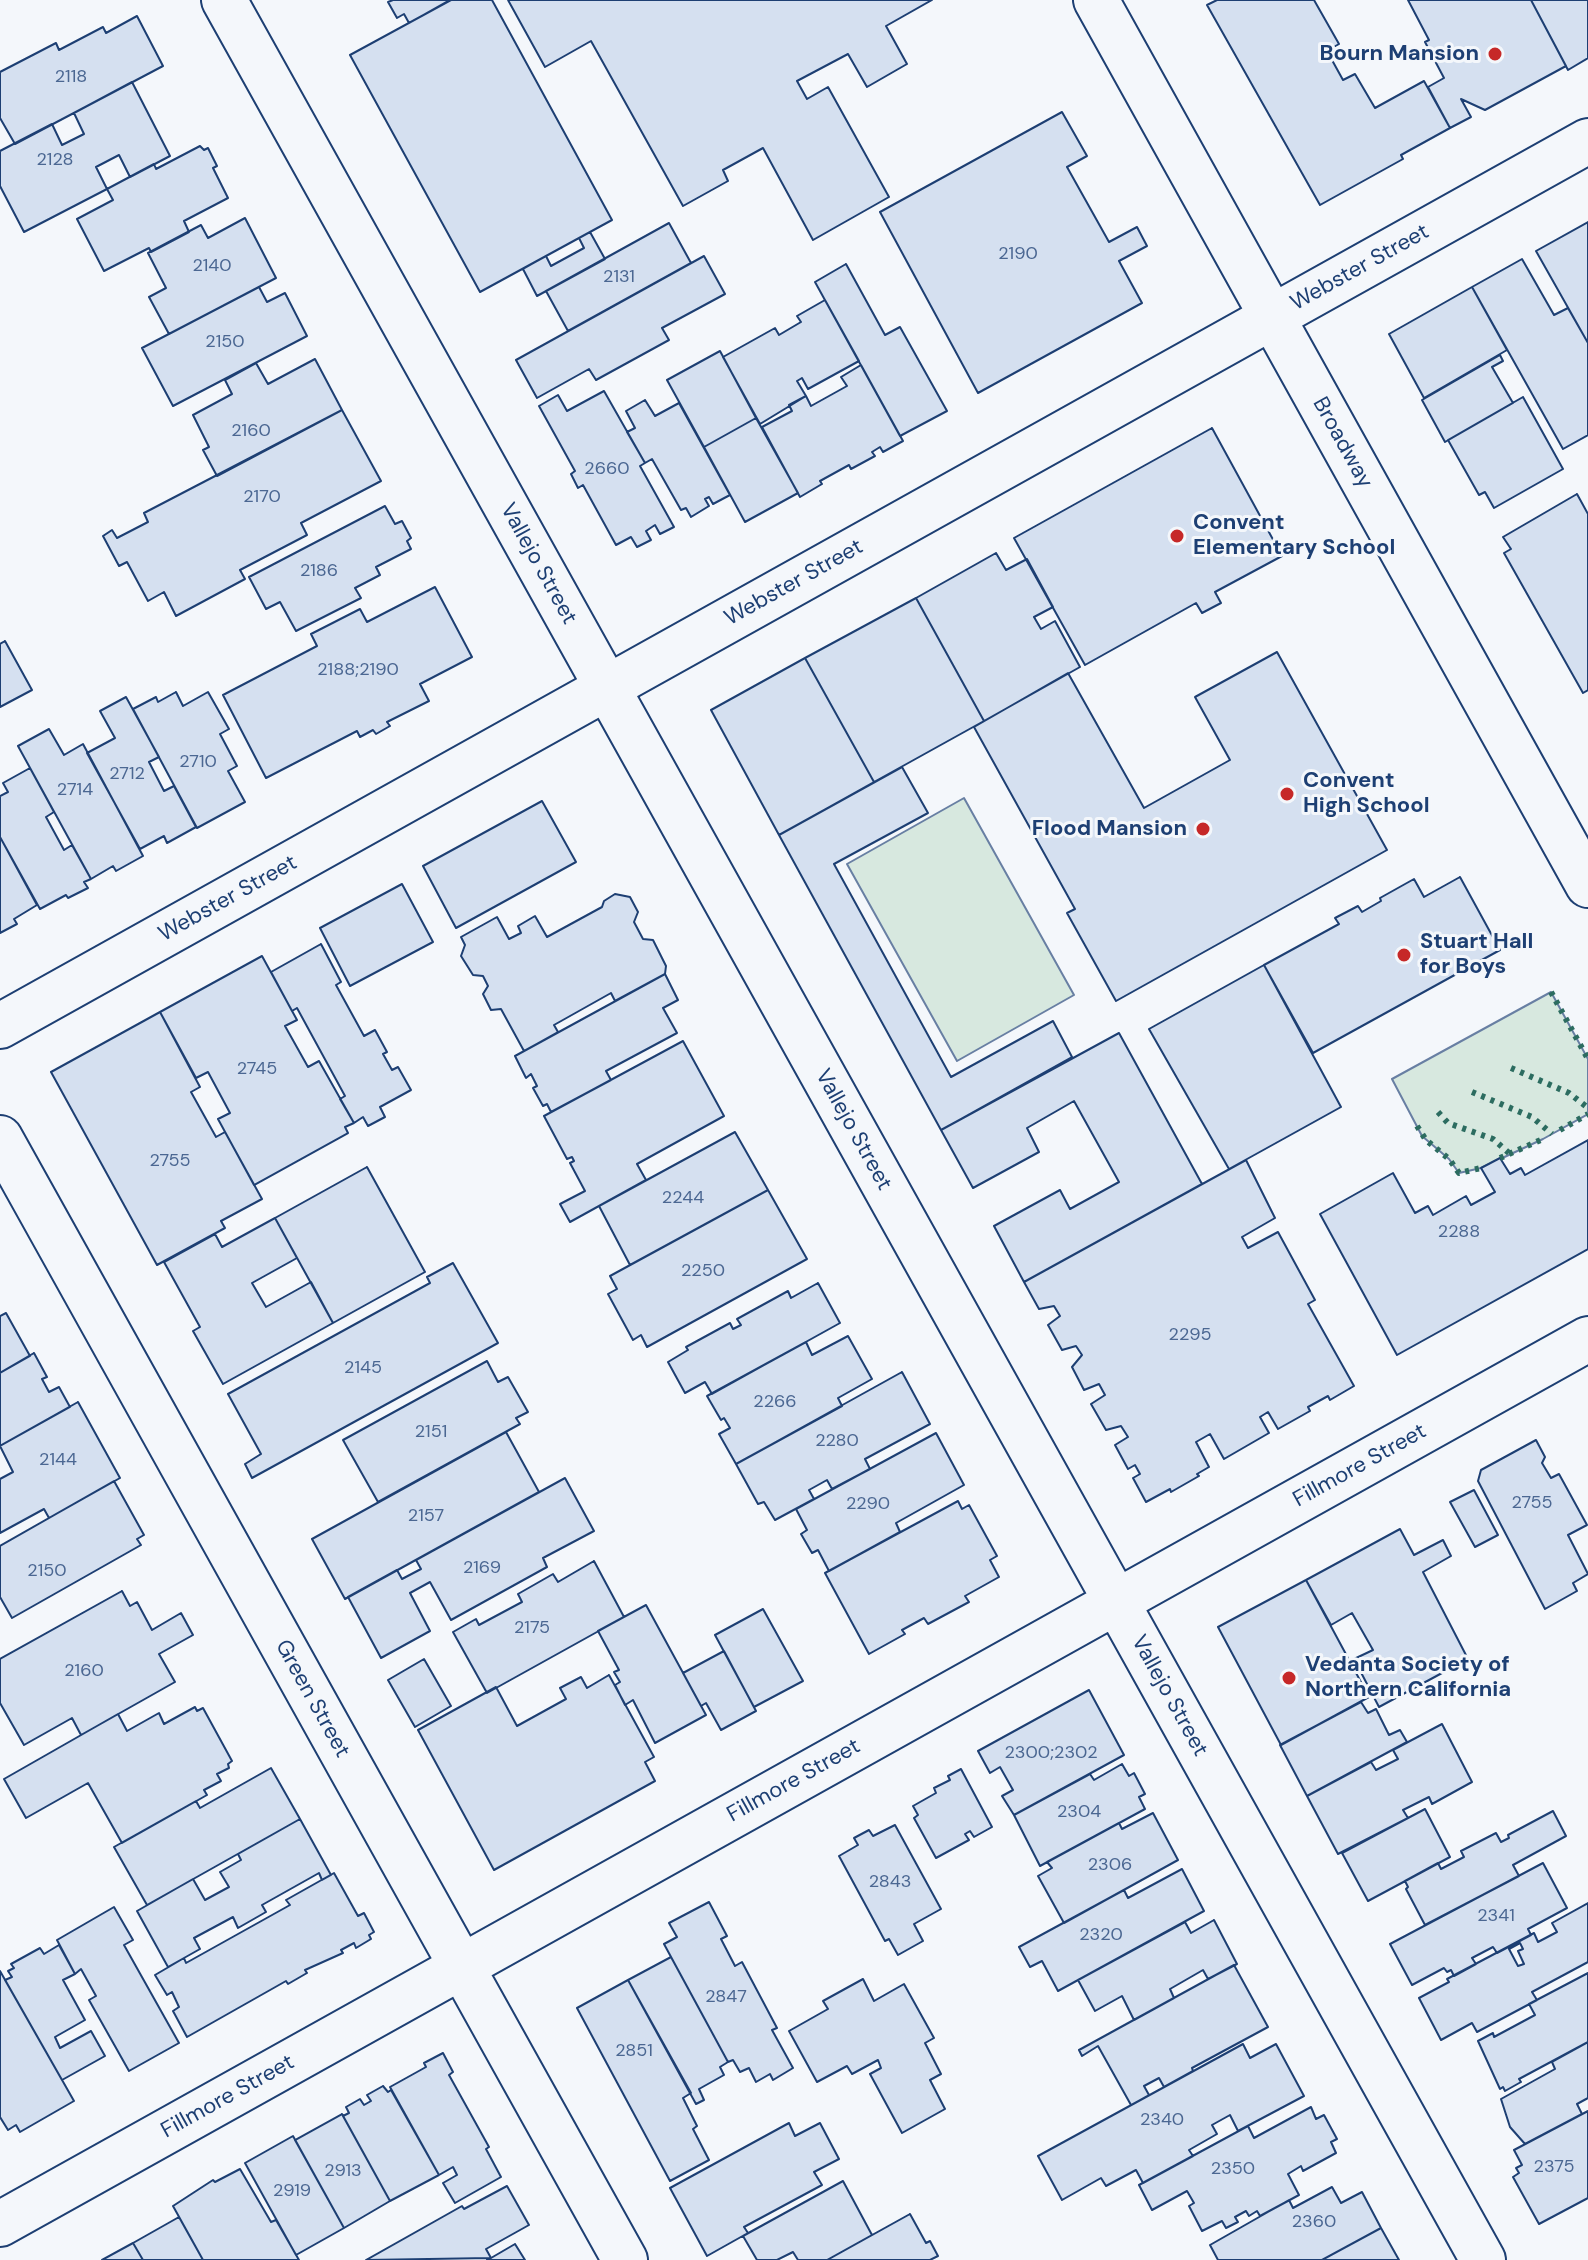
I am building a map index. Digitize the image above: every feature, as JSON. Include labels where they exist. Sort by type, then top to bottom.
[{"type":"street","name":"Vallejo Street","points":[[224,0],[1483,2260]]},
{"type":"street","name":"Broadway","points":[[1096,0],[1588,885]]},
{"type":"street","name":"Webster Street","points":[[0,1026],[1588,141]]},
{"type":"street","name":"Green Street","points":[[0,1138],[625,2260]]},
{"type":"street","name":"Fillmore Street","points":[[0,2224],[1588,1339]]},
{"type":"shaded area","points":[[964,798],[1074,995],[957,1061],[847,864]]},
{"type":"shaded area","points":[[1551,992],[1588,1059],[1588,1114],[1481,1168],[1459,1173],[1449,1159],[1422,1136],[1392,1079]]},
{"type":"building","points":[[450,0],[409,23],[404,14],[397,18],[388,2]]},
{"type":"building","points":[[451,0],[492,0],[612,220],[480,292],[350,55]]},
{"type":"building","points":[[508,0],[932,0],[886,26],[907,64],[867,87],[848,54],[797,81],[807,99],[828,87],[889,197],[813,240],[763,148],[723,170],[728,181],[683,206],[591,41],[545,67]]},
{"type":"building","points":[[1217,0],[1314,0],[1339,44],[1327,51],[1343,80],[1355,74],[1375,108],[1424,81],[1450,128],[1401,155],[1403,159],[1320,205],[1207,5]]},
{"type":"building","name":"Bourn Mansion","points":[[1408,0],[1531,0],[1566,66],[1485,110],[1461,99],[1471,117],[1450,128],[1428,87],[1444,78]]},
{"type":"building","points":[[1531,0],[1588,0],[1588,58],[1568,70]]},
{"type":"building","points":[[137,16],[163,66],[15,144],[0,118],[0,72],[56,43],[59,50],[103,27],[106,33]]},
{"type":"building","points":[[132,82],[170,156],[130,177],[119,155],[96,167],[107,189],[24,232],[0,186],[0,151],[52,124],[62,145],[84,134],[74,113]]},
{"type":"building","points":[[1062,112],[1087,156],[1067,167],[1109,242],[1137,227],[1147,246],[1119,261],[1142,303],[978,393],[880,212]]},
{"type":"building","points":[[200,146],[204,150],[208,148],[217,166],[213,168],[228,198],[184,221],[189,232],[104,271],[77,219],[113,200],[107,189],[154,164],[156,169]]},
{"type":"building","points":[[245,218],[276,278],[169,334],[149,297],[166,288],[148,253],[201,225],[208,238]]},
{"type":"building","points":[[1588,222],[1588,343],[1536,251]]},
{"type":"building","points":[[669,223],[691,263],[568,331],[546,291]]},
{"type":"building","points":[[590,232],[605,259],[537,296],[523,269],[546,256],[551,266],[584,248],[579,238]]},
{"type":"building","points":[[704,256],[725,294],[662,328],[669,340],[596,380],[589,369],[537,398],[516,360]]},
{"type":"building","points":[[1522,259],[1554,315],[1568,308],[1588,343],[1588,435],[1563,449],[1472,287]]},
{"type":"building","points":[[846,264],[885,335],[900,327],[947,411],[900,436],[815,282]]},
{"type":"building","points":[[259,287],[267,302],[285,293],[307,336],[173,406],[142,348]]},
{"type":"building","points":[[1472,287],[1507,350],[1424,398],[1389,334]]},
{"type":"building","points":[[825,300],[859,361],[808,389],[802,378],[797,381],[806,396],[760,424],[723,357],[775,328],[779,335],[801,322],[797,316]]},
{"type":"building","points":[[720,351],[756,418],[704,447],[667,380]]},
{"type":"building","points":[[1500,355],[1503,361],[1492,367],[1513,403],[1445,442],[1422,400]]},
{"type":"building","points":[[315,359],[342,410],[217,476],[203,450],[209,447],[193,415],[232,394],[225,380],[256,363],[268,384]]},
{"type":"building","points":[[861,365],[903,441],[883,452],[880,447],[872,452],[875,456],[851,469],[849,465],[820,481],[822,484],[800,497],[762,427],[792,411],[789,405],[806,396],[811,406],[847,386],[841,377]]},
{"type":"building","points":[[604,391],[645,463],[640,466],[674,527],[660,534],[655,525],[646,531],[651,540],[637,547],[631,537],[616,545],[583,485],[578,488],[571,474],[575,471],[539,406],[558,395],[567,411]]},
{"type":"building","points":[[1523,397],[1563,469],[1494,508],[1485,492],[1479,495],[1448,440]]},
{"type":"building","points":[[645,400],[655,416],[679,403],[730,495],[713,504],[709,497],[705,499],[709,506],[691,517],[686,508],[681,510],[652,459],[645,463],[627,432],[635,428],[626,411]]},
{"type":"building","points":[[342,410],[381,481],[301,523],[307,535],[240,570],[245,579],[176,616],[164,592],[148,601],[127,562],[119,566],[103,536],[112,530],[117,538],[148,522],[144,513]]},
{"type":"building","points":[[756,418],[798,493],[745,522],[704,447]]},
{"type":"building","points":[[1212,428],[1282,556],[1215,592],[1221,603],[1202,613],[1196,603],[1085,665],[1014,538]]},
{"type":"building","points":[[1577,494],[1588,514],[1588,690],[1583,693],[1504,553],[1511,549],[1503,537]]},
{"type":"building","points":[[385,506],[395,524],[402,521],[411,538],[407,541],[411,549],[376,567],[380,575],[355,588],[361,598],[296,631],[280,602],[266,609],[249,577]]},
{"type":"building","points":[[996,553],[1006,570],[1027,559],[1053,607],[1034,617],[1041,629],[1055,621],[1080,667],[984,721],[916,598]]},
{"type":"building","points":[[435,587],[472,657],[420,684],[429,701],[387,722],[390,726],[376,734],[373,730],[360,737],[357,731],[266,778],[223,695],[317,646],[311,634],[360,609],[367,622]]},
{"type":"building","points":[[916,598],[984,721],[874,782],[805,658]]},
{"type":"building","points":[[5,641],[32,690],[0,707],[0,644]]},
{"type":"building","name":"Flood Mansion","points":[[1277,652],[1387,850],[1116,1001],[1067,913],[1075,909],[974,727],[1068,673],[1144,808],[1230,760],[1195,697]]},
{"type":"building","points":[[805,658],[874,782],[779,835],[711,710]]},
{"type":"building","points":[[176,692],[183,706],[208,692],[229,729],[220,734],[237,766],[228,771],[245,802],[197,828],[133,709],[156,697],[158,702]]},
{"type":"building","points":[[126,697],[159,757],[149,762],[164,791],[174,786],[196,827],[167,843],[164,836],[140,849],[87,753],[115,738],[100,711]]},
{"type":"building","points":[[49,729],[64,755],[83,744],[143,856],[116,871],[113,866],[91,879],[18,746]]},
{"type":"building","points":[[902,767],[928,813],[834,864],[951,1077],[1053,1021],[1072,1057],[941,1130],[779,835]]},
{"type":"building","points":[[30,768],[54,812],[46,817],[64,850],[72,845],[91,879],[84,882],[88,888],[68,898],[66,895],[40,909],[0,837],[0,796],[8,792],[3,783]]},
{"type":"building","points":[[542,801],[576,862],[456,928],[423,866]]},
{"type":"building","points":[[0,837],[37,905],[14,919],[17,924],[0,933]]},
{"type":"building","points":[[1460,877],[1500,950],[1313,1053],[1264,965],[1339,924],[1335,918],[1358,906],[1362,912],[1414,879],[1424,897]]},
{"type":"building","points":[[402,884],[433,942],[350,986],[320,928]]},
{"type":"building","points":[[615,894],[630,897],[638,912],[634,922],[643,939],[653,940],[666,966],[665,974],[615,1001],[611,993],[554,1025],[558,1032],[524,1051],[501,1009],[491,1010],[483,994],[488,986],[483,976],[473,975],[461,956],[465,945],[461,937],[497,917],[509,939],[521,933],[518,926],[535,916],[547,937],[602,907],[604,901]]},
{"type":"building","points":[[321,944],[341,982],[336,985],[364,1036],[375,1030],[387,1052],[383,1054],[392,1070],[398,1067],[411,1090],[380,1107],[385,1117],[368,1126],[363,1117],[354,1123],[340,1099],[345,1096],[297,1008],[292,1011],[271,972]]},
{"type":"building","points":[[262,956],[297,1020],[285,1026],[308,1067],[319,1061],[354,1123],[345,1127],[348,1133],[254,1185],[218,1119],[230,1113],[208,1072],[196,1078],[160,1012]]},
{"type":"building","points":[[1264,965],[1341,1107],[1229,1169],[1149,1029]]},
{"type":"building","points":[[665,974],[678,1000],[663,1008],[677,1033],[606,1071],[611,1080],[551,1112],[547,1104],[543,1106],[533,1088],[537,1086],[531,1074],[526,1078],[515,1056]]},
{"type":"building","points":[[160,1012],[200,1087],[191,1092],[216,1137],[225,1132],[262,1199],[221,1221],[225,1228],[157,1265],[51,1072]]},
{"type":"building","points":[[1119,1033],[1202,1184],[1024,1282],[994,1226],[1060,1190],[1070,1209],[1119,1182],[1074,1101],[1027,1128],[1039,1152],[973,1188],[941,1130]]},
{"type":"building","points":[[683,1041],[724,1116],[637,1164],[646,1180],[570,1222],[560,1204],[585,1191],[570,1163],[574,1161],[572,1157],[567,1159],[544,1116]]},
{"type":"building","points":[[735,1132],[768,1190],[630,1265],[599,1206]]},
{"type":"building","points":[[1588,1140],[1588,1249],[1397,1355],[1320,1214],[1393,1173],[1415,1213],[1428,1206],[1433,1215],[1466,1196],[1471,1205],[1495,1192],[1481,1168],[1500,1158],[1510,1174],[1521,1168],[1525,1175]]},
{"type":"building","points":[[1246,1160],[1275,1218],[1242,1237],[1248,1248],[1278,1232],[1315,1300],[1308,1304],[1354,1386],[1330,1400],[1328,1396],[1308,1407],[1310,1411],[1278,1429],[1268,1412],[1260,1417],[1269,1433],[1224,1459],[1210,1434],[1196,1442],[1209,1467],[1171,1492],[1170,1489],[1146,1502],[1133,1478],[1140,1474],[1135,1465],[1128,1469],[1115,1445],[1128,1437],[1121,1426],[1106,1430],[1091,1404],[1105,1395],[1099,1384],[1084,1390],[1072,1367],[1082,1355],[1076,1346],[1062,1350],[1048,1325],[1060,1316],[1054,1306],[1039,1309],[1024,1282]]},
{"type":"building","points":[[367,1167],[425,1272],[333,1323],[275,1218]]},
{"type":"building","points":[[768,1190],[807,1259],[647,1347],[641,1335],[633,1340],[608,1294],[617,1289],[610,1276]]},
{"type":"building","points":[[275,1218],[297,1258],[252,1283],[266,1307],[311,1282],[333,1323],[223,1384],[193,1331],[200,1327],[164,1262],[215,1234],[222,1247]]},
{"type":"building","points":[[453,1263],[498,1343],[252,1478],[245,1464],[261,1454],[228,1394],[430,1283],[427,1277]]},
{"type":"building","points":[[818,1283],[840,1323],[712,1394],[705,1382],[685,1393],[668,1362],[688,1350],[686,1347],[730,1323],[733,1329],[741,1325],[737,1319],[788,1291],[791,1298]]},
{"type":"building","points":[[6,1313],[30,1356],[0,1373],[0,1316]]},
{"type":"building","points":[[848,1336],[872,1379],[838,1398],[842,1406],[736,1464],[719,1434],[730,1428],[724,1418],[721,1420],[707,1396],[806,1342],[812,1355]]},
{"type":"building","points":[[34,1353],[47,1377],[42,1379],[49,1392],[59,1387],[70,1407],[0,1446],[0,1373]]},
{"type":"building","points":[[487,1361],[498,1382],[508,1377],[528,1412],[516,1418],[520,1424],[378,1502],[343,1440]]},
{"type":"building","points":[[902,1372],[930,1424],[865,1459],[870,1469],[832,1489],[827,1480],[809,1490],[814,1499],[775,1520],[764,1502],[758,1504],[736,1464]]},
{"type":"building","points":[[78,1402],[120,1478],[49,1518],[44,1509],[0,1533],[0,1479],[13,1472],[0,1446]]},
{"type":"building","points":[[506,1432],[539,1492],[345,1599],[312,1539]]},
{"type":"building","points":[[936,1433],[964,1485],[896,1523],[900,1532],[829,1571],[818,1550],[812,1553],[801,1534],[807,1530],[796,1509]]},
{"type":"building","points":[[1536,1440],[1545,1457],[1542,1463],[1551,1478],[1559,1474],[1587,1525],[1568,1535],[1588,1574],[1573,1583],[1577,1591],[1545,1609],[1478,1481],[1481,1470]]},
{"type":"building","points":[[565,1478],[594,1531],[543,1558],[547,1567],[451,1620],[430,1582],[410,1593],[430,1631],[381,1658],[348,1597],[397,1570],[402,1579],[421,1569],[416,1560]]},
{"type":"building","points":[[114,1481],[144,1535],[137,1539],[141,1545],[12,1618],[0,1597],[0,1546]]},
{"type":"building","points":[[1474,1490],[1498,1535],[1475,1547],[1450,1502]]},
{"type":"building","points":[[958,1501],[962,1509],[969,1505],[997,1556],[990,1560],[999,1577],[965,1596],[969,1602],[928,1624],[924,1618],[902,1630],[905,1634],[869,1654],[825,1573]]},
{"type":"building","points":[[1400,1529],[1414,1555],[1443,1540],[1451,1556],[1423,1572],[1468,1659],[1379,1707],[1354,1659],[1373,1650],[1352,1613],[1331,1625],[1306,1580]]},
{"type":"building","points":[[594,1561],[624,1617],[487,1693],[453,1632],[476,1619],[479,1625],[522,1602],[518,1594],[553,1574],[558,1582]]},
{"type":"building","points":[[1306,1580],[1369,1697],[1281,1745],[1218,1627]]},
{"type":"building","points":[[122,1591],[130,1606],[137,1602],[152,1630],[181,1613],[193,1635],[159,1654],[175,1682],[81,1735],[72,1718],[24,1745],[0,1703],[0,1659]]},
{"type":"building","points":[[646,1605],[706,1715],[655,1743],[633,1700],[625,1705],[615,1685],[620,1682],[614,1672],[619,1670],[598,1631]]},
{"type":"building","points":[[763,1609],[803,1681],[754,1707],[715,1635]]},
{"type":"building","points":[[724,1651],[756,1711],[721,1730],[706,1703],[701,1706],[683,1673]]},
{"type":"building","points":[[424,1659],[451,1706],[415,1727],[388,1680]]},
{"type":"building","points":[[609,1675],[654,1757],[645,1762],[655,1781],[494,1870],[418,1730],[496,1687],[517,1726],[566,1699],[560,1688],[581,1677],[587,1688]]},
{"type":"building","points":[[1089,1690],[1124,1755],[1014,1815],[1002,1796],[1013,1790],[1000,1767],[990,1773],[978,1751]]},
{"type":"building","points":[[1361,1702],[1368,1713],[1376,1709],[1389,1735],[1400,1730],[1407,1742],[1307,1796],[1280,1745]]},
{"type":"building","points":[[195,1707],[197,1711],[203,1708],[232,1761],[228,1764],[229,1768],[217,1774],[221,1781],[204,1790],[207,1795],[122,1843],[88,1783],[26,1818],[4,1779],[118,1714],[127,1731],[159,1713],[164,1724]]},
{"type":"building","points":[[1442,1724],[1472,1782],[1432,1804],[1429,1797],[1403,1810],[1408,1818],[1338,1854],[1307,1796],[1371,1762],[1376,1770],[1398,1759],[1393,1750]]},
{"type":"building","points":[[1122,1764],[1129,1776],[1134,1773],[1145,1794],[1139,1797],[1145,1809],[1040,1866],[1014,1815],[1090,1774],[1094,1780]]},
{"type":"building","points":[[271,1768],[300,1819],[147,1905],[114,1847],[196,1801],[200,1808]]},
{"type":"building","points":[[961,1769],[992,1827],[974,1837],[970,1831],[965,1834],[969,1840],[936,1858],[914,1818],[918,1815],[913,1806],[936,1793],[934,1788],[950,1780],[948,1776]]},
{"type":"building","points":[[1425,1809],[1450,1857],[1368,1901],[1342,1853]]},
{"type":"building","points":[[1553,1811],[1566,1836],[1513,1865],[1519,1876],[1425,1925],[1406,1889],[1405,1881],[1438,1863],[1441,1869],[1464,1857],[1461,1851],[1496,1833],[1501,1842],[1509,1838],[1508,1835]]},
{"type":"building","points":[[1153,1813],[1178,1860],[1064,1923],[1038,1876],[1052,1868],[1047,1862],[1119,1823],[1122,1829]]},
{"type":"building","points":[[300,1819],[331,1875],[322,1880],[319,1873],[262,1905],[266,1912],[238,1928],[233,1917],[194,1938],[200,1949],[168,1967],[137,1911],[193,1879],[205,1900],[229,1887],[220,1872],[241,1860],[238,1854]]},
{"type":"building","points":[[895,1825],[941,1909],[914,1924],[923,1941],[898,1955],[889,1939],[885,1941],[839,1856],[858,1845],[854,1838],[869,1830],[873,1836]]},
{"type":"building","points":[[1543,1863],[1567,1908],[1528,1929],[1531,1935],[1497,1953],[1493,1947],[1472,1958],[1476,1964],[1454,1976],[1451,1970],[1447,1972],[1444,1968],[1412,1985],[1390,1944]]},
{"type":"building","points":[[1182,1869],[1204,1911],[1058,1991],[1042,1961],[1030,1967],[1019,1947],[1124,1890],[1128,1898]]},
{"type":"building","points":[[334,1873],[358,1916],[364,1913],[374,1932],[369,1935],[371,1939],[356,1948],[354,1943],[341,1950],[343,1953],[305,1970],[307,1973],[288,1984],[286,1981],[187,2037],[173,2011],[179,2007],[172,1992],[167,1995],[155,1975],[184,1958],[186,1963],[290,1905],[286,1900]]},
{"type":"building","points":[[709,1902],[727,1936],[721,1939],[735,1966],[742,1962],[777,2028],[772,2030],[793,2068],[773,2080],[770,2074],[756,2082],[749,2068],[740,2072],[733,2060],[728,2062],[664,1944],[677,1937],[669,1923]]},
{"type":"building","points":[[1588,1903],[1588,1962],[1532,1992],[1537,2000],[1477,2032],[1472,2023],[1441,2040],[1419,1998],[1449,1982],[1447,1979],[1534,1933],[1538,1942],[1557,1932],[1552,1923]],"holes":[[[1520,1943],[1523,1949],[1518,1951],[1524,1964],[1518,1966],[1509,1949]]]},
{"type":"building","points":[[114,1907],[133,1940],[124,1945],[179,2043],[129,2071],[89,2000],[96,1996],[81,1969],[75,1974],[57,1940]]},
{"type":"building","points":[[1214,1920],[1237,1964],[1208,1979],[1203,1970],[1170,1989],[1174,1998],[1134,2020],[1122,1996],[1095,2011],[1078,1980],[1185,1922],[1191,1933]]},
{"type":"building","points":[[59,1945],[75,1974],[63,1980],[85,2020],[55,2037],[60,2048],[91,2031],[105,2056],[62,2080],[5,1980],[12,1977],[8,1971],[14,1968],[11,1964],[40,1948],[44,1954]]},
{"type":"building","points":[[671,1957],[728,2062],[720,2067],[724,2075],[699,2089],[704,2100],[696,2104],[628,1980]]},
{"type":"building","points":[[1234,1965],[1268,2027],[1192,2068],[1193,2071],[1164,2087],[1159,2078],[1144,2086],[1149,2095],[1131,2105],[1098,2046],[1082,2056],[1079,2050]]},
{"type":"building","points":[[0,1971],[74,2101],[20,2132],[16,2125],[8,2130],[0,2117]]},
{"type":"building","points":[[1588,1973],[1588,2042],[1519,2079],[1521,2082],[1505,2091],[1503,2087],[1500,2089],[1478,2041],[1493,2033],[1494,2037],[1535,2015],[1529,2004]]},
{"type":"building","points":[[863,1979],[874,2001],[904,1984],[934,2038],[925,2043],[941,2074],[930,2080],[945,2109],[902,2133],[870,2074],[881,2068],[878,2060],[852,2074],[847,2066],[817,2082],[789,2031],[828,2009],[823,2001]]},
{"type":"building","points":[[628,1980],[691,2093],[683,2098],[697,2126],[693,2129],[709,2160],[670,2181],[577,2008]]},
{"type":"building","points":[[1588,2042],[1588,2098],[1577,2104],[1582,2114],[1525,2144],[1510,2127],[1501,2099],[1555,2069],[1552,2062]]},
{"type":"building","points":[[1243,2044],[1250,2058],[1276,2044],[1304,2096],[1238,2131],[1230,2115],[1212,2125],[1217,2134],[1189,2150],[1193,2156],[1143,2183],[1136,2170],[1106,2186],[1101,2178],[1062,2200],[1038,2156]]},
{"type":"building","points":[[443,2053],[453,2072],[449,2075],[489,2147],[486,2149],[501,2177],[455,2203],[443,2183],[457,2175],[453,2167],[439,2175],[390,2087],[426,2067],[424,2063]]},
{"type":"building","points":[[383,2086],[388,2092],[391,2090],[439,2175],[390,2201],[343,2116],[349,2113],[346,2107],[360,2099],[364,2105],[371,2101],[367,2095]]},
{"type":"building","points":[[1311,2107],[1316,2119],[1324,2115],[1337,2139],[1331,2142],[1336,2153],[1303,2171],[1301,2166],[1288,2174],[1299,2195],[1260,2216],[1257,2211],[1249,2216],[1246,2211],[1235,2217],[1238,2222],[1226,2228],[1222,2221],[1202,2231],[1189,2206],[1194,2203],[1187,2191],[1152,2210],[1139,2185],[1248,2126],[1254,2138]]},
{"type":"building","points":[[1588,2111],[1588,2198],[1539,2224],[1513,2177],[1519,2173],[1516,2168],[1522,2165],[1514,2150]]},
{"type":"building","points":[[342,2114],[390,2201],[344,2228],[295,2140]]},
{"type":"building","points":[[789,2123],[795,2136],[820,2123],[839,2159],[814,2172],[822,2185],[744,2227],[748,2233],[707,2256],[670,2188]]},
{"type":"building","points":[[293,2136],[344,2228],[296,2255],[245,2163]]},
{"type":"building","points":[[240,2169],[271,2222],[276,2220],[299,2260],[203,2260],[173,2206],[213,2180],[215,2182]]},
{"type":"building","points":[[843,2181],[872,2235],[827,2260],[798,2260],[793,2252],[777,2260],[757,2260],[743,2236]]},
{"type":"building","points":[[507,2186],[529,2225],[486,2249],[491,2258],[366,2260],[462,2206],[464,2209]]},
{"type":"building","points":[[1332,2187],[1341,2203],[1362,2192],[1381,2228],[1322,2260],[1218,2260],[1210,2245],[1289,2200],[1293,2208]]},
{"type":"building","points":[[910,2214],[926,2243],[930,2241],[938,2256],[930,2260],[827,2260]]},
{"type":"building","points":[[179,2217],[203,2260],[143,2260],[133,2243]]},
{"type":"building","points":[[1381,2228],[1399,2260],[1322,2260]]},
{"type":"building","points":[[133,2243],[143,2260],[102,2260]]},
{"type":"building","points":[[515,2244],[525,2260],[487,2260],[491,2258]]},
{"type":"hedge","points":[[1551,992],[1588,1059]]},
{"type":"hedge","points":[[1511,1068],[1569,1093],[1588,1108]]},
{"type":"hedge","points":[[1472,1092],[1532,1117],[1552,1134]]},
{"type":"hedge","points":[[1438,1112],[1448,1123],[1493,1139],[1509,1153]]},
{"type":"hedge","points":[[1560,1130],[1588,1114]]},
{"type":"hedge","points":[[1417,1126],[1426,1140],[1449,1159],[1459,1173],[1481,1168]]},
{"type":"hedge","points":[[1500,1158],[1543,1139]]},
{"type":"place","name":"Bourn Mansion","points":[[1495,54]]},
{"type":"place","name":"Convent Elementary School","points":[[1177,536]]},
{"type":"place","name":"Convent High School","points":[[1287,794]]},
{"type":"place","name":"Flood Mansion","points":[[1203,829]]},
{"type":"place","name":"Stuart Hall for Boys","points":[[1404,955]]},
{"type":"place","name":"Vedanta Society of Northern California","points":[[1289,1678]]}]
